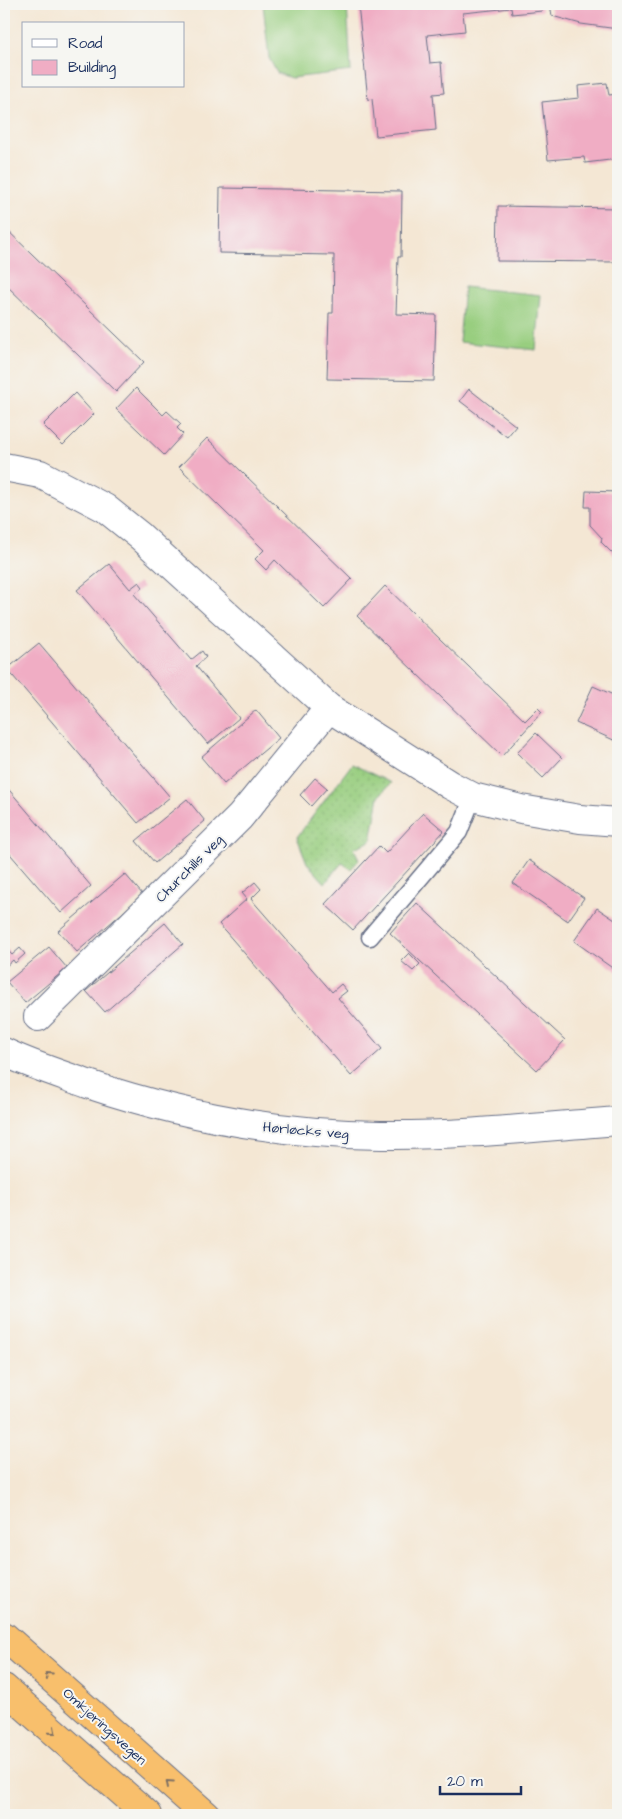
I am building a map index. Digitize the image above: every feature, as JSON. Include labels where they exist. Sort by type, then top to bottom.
[{"type":"highway","name":"Omkjøringsvegen","points":[[4,1636],[206,1815]]},
{"type":"highway","points":[[4,1688],[148,1815]]},
{"type":"street","points":[[4,467],[40,474],[105,508],[140,536],[330,708],[450,784],[473,797],[521,809],[580,820],[618,822]]},
{"type":"street","name":"Churchills veg","points":[[38,1017],[240,816],[330,708]]},
{"type":"street","name":"Hørløcks veg","points":[[4,1052],[54,1072],[131,1098],[272,1128],[390,1135],[494,1131],[618,1121]]},
{"type":"lane","points":[[370,937],[459,832],[473,797]]},
{"type":"green space","points":[[263,4],[347,4],[351,71],[291,78],[277,73],[269,58]]},
{"type":"green space","points":[[464,287],[541,295],[536,350],[459,342]]},
{"type":"green space","points":[[352,764],[391,783],[379,796],[371,841],[354,848],[359,860],[351,869],[342,863],[325,883],[307,863],[297,837]]},
{"type":"building","points":[[358,4],[541,4],[542,11],[512,14],[511,8],[463,13],[465,31],[427,35],[430,63],[441,62],[444,93],[433,94],[436,130],[376,136],[372,99],[368,100]]},
{"type":"building","points":[[550,4],[618,4],[618,29],[581,24],[552,16]]},
{"type":"building","points":[[607,83],[609,95],[618,94],[618,159],[585,163],[584,157],[548,160],[542,102],[579,98],[578,86]]},
{"type":"building","points":[[220,188],[402,191],[401,257],[398,257],[396,314],[436,315],[434,381],[327,379],[329,313],[333,313],[334,255],[219,253]]},
{"type":"building","points":[[498,206],[617,208],[617,262],[497,261]]},
{"type":"building","points":[[4,227],[144,362],[116,392],[4,283]]},
{"type":"building","points":[[136,388],[163,415],[167,411],[181,424],[177,428],[183,434],[164,455],[116,409]]},
{"type":"building","points":[[469,389],[516,426],[507,437],[460,401]]},
{"type":"building","points":[[75,393],[94,414],[63,445],[43,425]]},
{"type":"building","points":[[207,438],[352,579],[324,608],[275,560],[266,570],[255,559],[264,550],[179,467]]},
{"type":"building","points":[[586,491],[618,492],[618,559],[601,542],[602,538],[590,525],[590,507],[585,507]]},
{"type":"building","points":[[109,564],[130,589],[139,582],[143,587],[134,594],[191,660],[202,651],[206,657],[196,666],[239,718],[208,744],[77,590]]},
{"type":"building","points":[[385,586],[525,721],[538,708],[542,712],[502,756],[357,616]]},
{"type":"building","points":[[39,643],[170,797],[138,823],[7,669]]},
{"type":"building","points":[[593,686],[618,697],[618,742],[576,723]]},
{"type":"building","points":[[256,710],[279,738],[224,784],[201,757]]},
{"type":"building","points":[[536,733],[562,758],[543,778],[517,753]]},
{"type":"building","points":[[315,778],[327,788],[311,806],[300,795]]},
{"type":"building","points":[[4,784],[91,886],[61,913],[4,847]]},
{"type":"building","points":[[187,799],[205,821],[155,863],[136,841]]},
{"type":"building","points":[[423,813],[444,831],[353,930],[325,904],[379,846],[386,853]]},
{"type":"building","points":[[529,860],[584,898],[568,921],[513,883]]},
{"type":"building","points":[[125,874],[143,895],[77,952],[58,931]]},
{"type":"building","points":[[255,882],[261,889],[251,899],[332,992],[341,984],[347,991],[338,998],[382,1049],[351,1076],[219,924],[247,899],[242,893]]},
{"type":"building","points":[[417,903],[565,1040],[537,1070],[390,933]]},
{"type":"building","points":[[597,908],[618,922],[618,972],[574,941]]},
{"type":"building","points":[[165,923],[183,944],[105,1012],[86,991]]},
{"type":"building","points":[[4,946],[12,955],[20,948],[25,954],[15,963],[13,960],[4,968]]},
{"type":"building","points":[[49,947],[67,968],[25,1003],[7,982]]},
{"type":"building","points":[[409,953],[420,964],[413,971],[401,961]]}]
